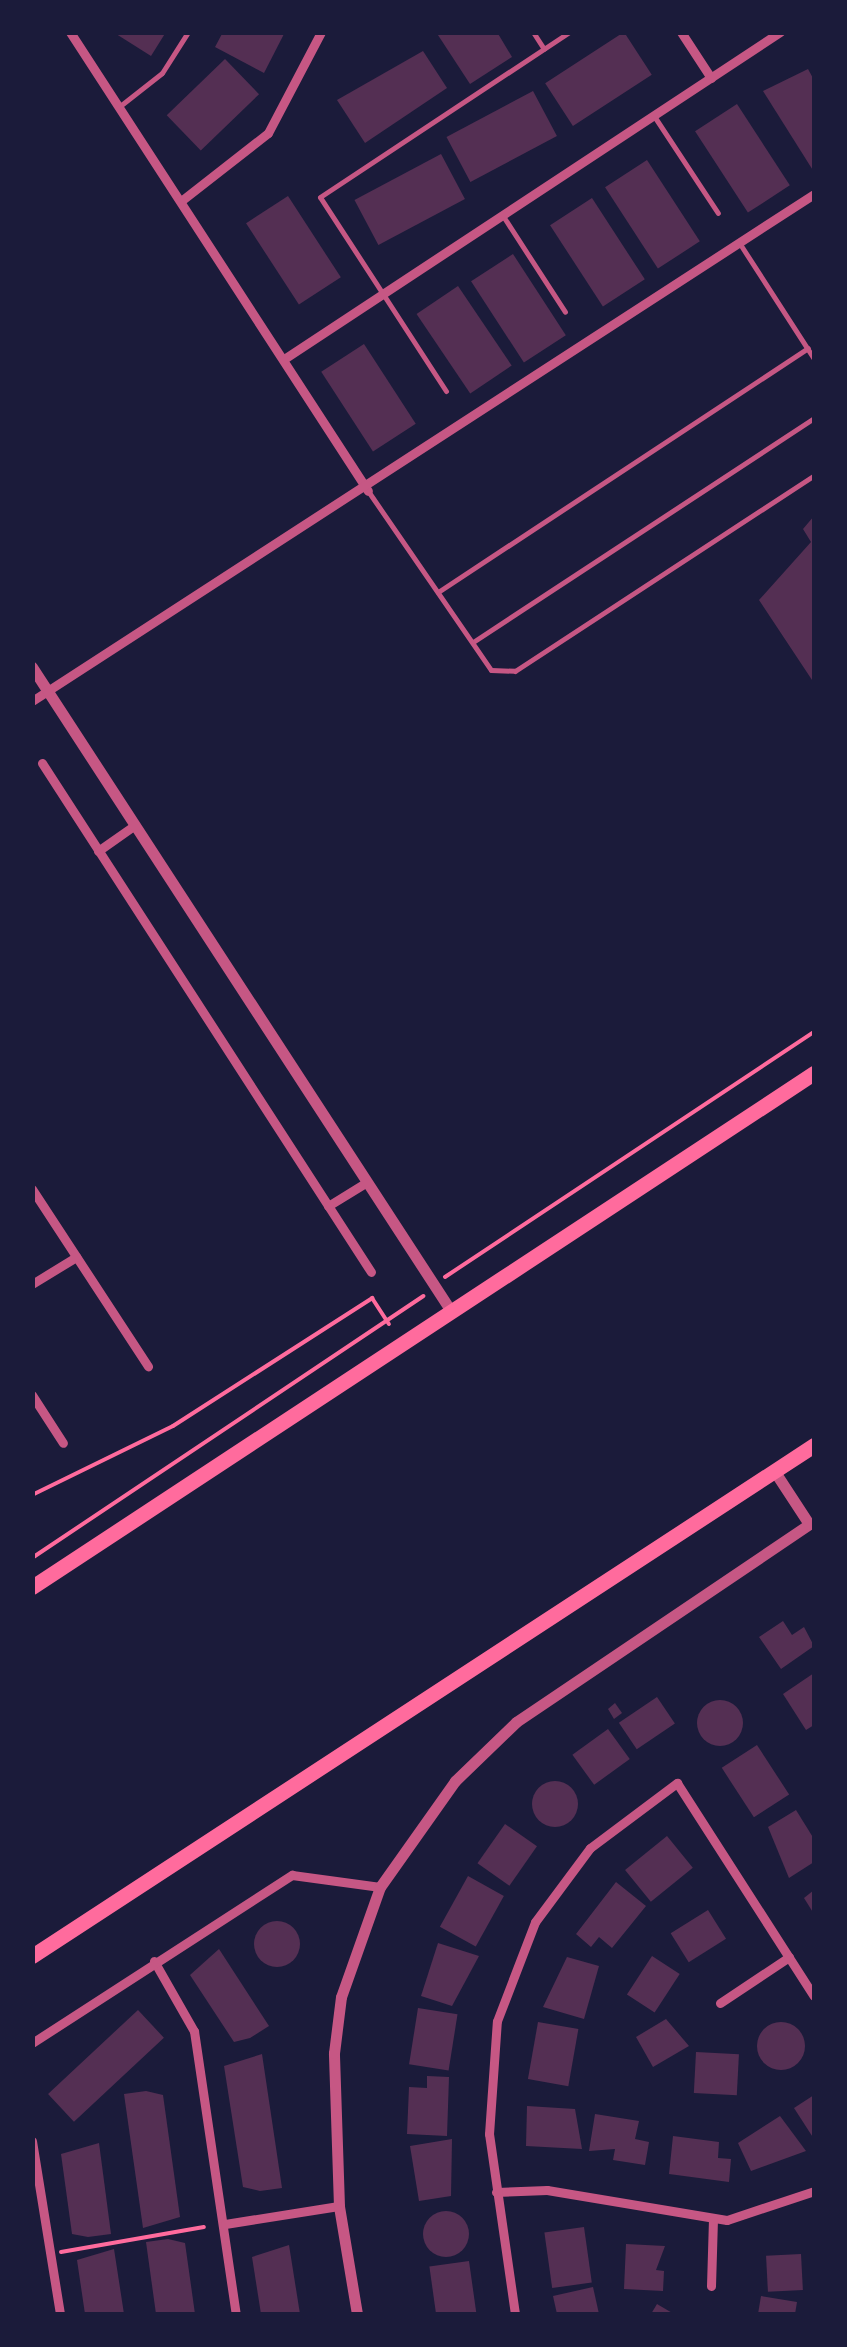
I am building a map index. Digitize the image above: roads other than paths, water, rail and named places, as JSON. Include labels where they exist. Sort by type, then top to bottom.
[{"type":"highway","points":[[32,1586],[814,1072]]},
{"type":"highway","points":[[32,1956],[814,1445]]},
{"type":"street","points":[[70,32],[368,491]]},
{"type":"street","points":[[182,201],[268,134],[321,32]]},
{"type":"street","points":[[680,32],[711,78]]},
{"type":"street","points":[[284,360],[780,32]]},
{"type":"street","points":[[32,701],[368,491],[814,194]]},
{"type":"street","points":[[32,668],[451,1311]]},
{"type":"street","points":[[42,763],[372,1272]]},
{"type":"street","points":[[98,850],[135,825]]},
{"type":"street","points":[[328,1206],[367,1182]]},
{"type":"street","points":[[32,1189],[148,1366]]},
{"type":"street","points":[[32,1284],[76,1256]]},
{"type":"street","points":[[32,1395],[64,1443]]},
{"type":"street","points":[[358,2314],[339,2206],[334,2053],[341,1997],[380,1887],[455,1781],[516,1722],[812,1528],[775,1472]]},
{"type":"street","points":[[515,2314],[496,2192],[491,2057],[519,1954],[590,1848],[677,1783],[814,1996]]},
{"type":"street","points":[[32,2042],[292,1874],[380,1887]]},
{"type":"street","points":[[720,2002],[790,1957]]},
{"type":"street","points":[[154,1961],[194,2031],[236,2314]]},
{"type":"street","points":[[32,2141],[60,2314]]},
{"type":"street","points":[[496,2192],[585,2195],[713,2220],[773,2212],[814,2191]]},
{"type":"street","points":[[225,2224],[339,2206]]},
{"type":"street","points":[[712,2286],[713,2220]]},
{"type":"lane","points":[[120,106],[162,73],[188,32]]},
{"type":"lane","points":[[533,32],[544,49]]},
{"type":"lane","points":[[446,391],[320,197],[569,32]]},
{"type":"lane","points":[[654,116],[718,213]]},
{"type":"lane","points":[[502,216],[565,312]]},
{"type":"lane","points":[[740,243],[814,359]]},
{"type":"lane","points":[[438,592],[808,348]]},
{"type":"lane","points":[[473,642],[814,418]]},
{"type":"lane","points":[[368,491],[491,670],[516,671],[814,476]]}]
